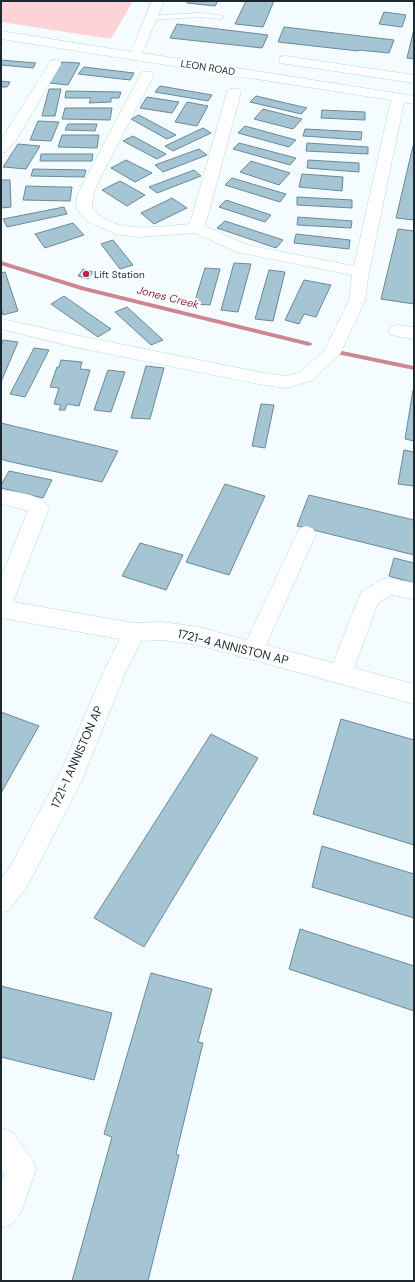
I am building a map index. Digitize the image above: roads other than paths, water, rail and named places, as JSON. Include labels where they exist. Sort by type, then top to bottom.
[{"type":"street","points":[[135,55],[139,49],[158,1]]},
{"type":"street","name":"LEON ROAD","points":[[1,35],[406,99]]},
{"type":"street","points":[[285,60],[414,79]]},
{"type":"street","points":[[1,148],[9,140],[55,64]]},
{"type":"street","points":[[147,75],[91,182],[84,208],[92,218],[116,229],[138,232],[197,228],[244,249],[361,272]]},
{"type":"street","points":[[197,228],[234,92]]},
{"type":"street","points":[[1,324],[90,344],[264,379],[286,382],[305,377],[331,354],[357,301],[361,272],[406,99]]},
{"type":"street","points":[[397,331],[414,333]]},
{"type":"street","points":[[1,497],[23,501],[39,508],[1,605]]},
{"type":"street","points":[[253,650],[306,534]]},
{"type":"street","points":[[340,675],[369,598],[388,586],[414,591]]},
{"type":"street","name":"1721-4 ANNISTON AP","points":[[1,609],[134,632],[163,631],[198,636],[414,694]]},
{"type":"street","name":"1721-1 ANNISTON AP","points":[[1,900],[18,876],[72,774],[115,671],[134,632]]},
{"type":"street","points":[[1,1143],[21,1170],[10,1201],[1,1213]]},
{"type":"lane","points":[[150,18],[199,15],[220,16]]},
{"type":"waterway","name":"Jones Creek","points":[[1,263],[83,289],[309,344]]},
{"type":"waterway","name":"Jones Creek","points":[[342,353],[414,368]]},
{"type":"place","name":"Lift Station","points":[[86,274]]}]
